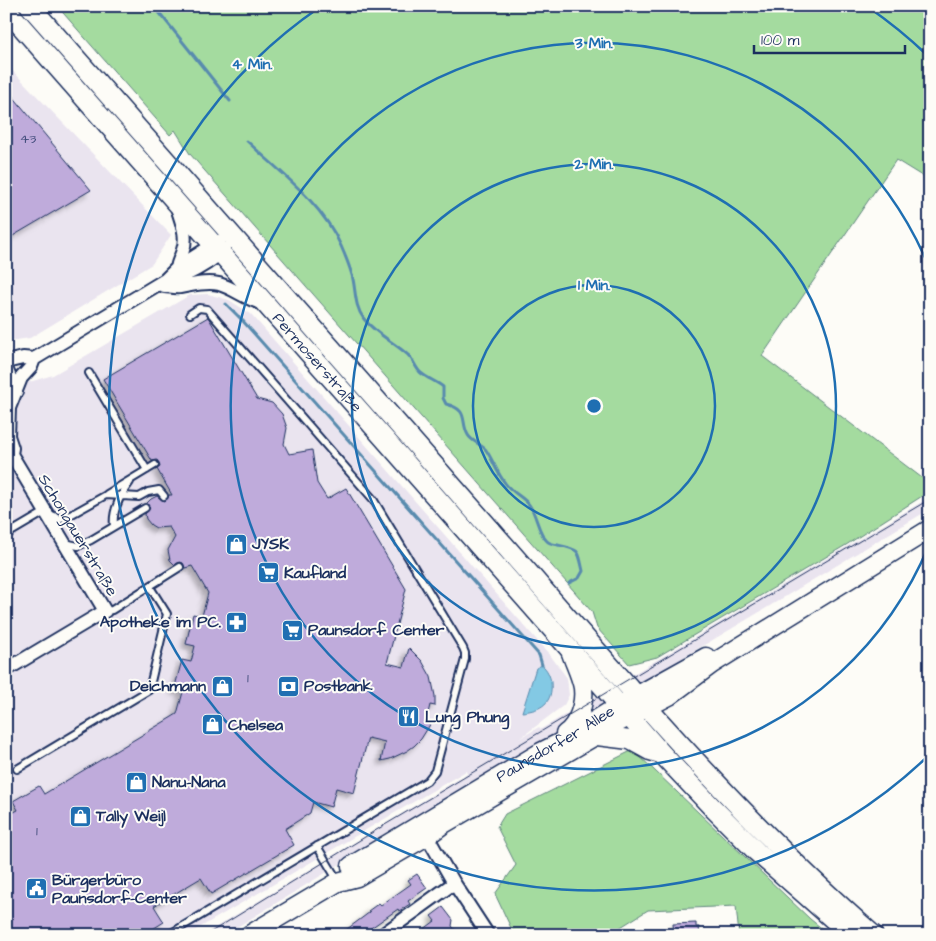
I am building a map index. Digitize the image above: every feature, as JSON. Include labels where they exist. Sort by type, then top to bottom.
[{"type":"main road","name":"Permoserstraße","points":[[30,6],[642,702],[722,790],[833,899],[873,935]]},
{"type":"main road","name":"Permoserstraße","points":[[6,9],[663,754],[757,852],[851,935]]},
{"type":"main road","name":"Paunsdorfer Allee","points":[[250,935],[338,882],[357,877],[541,752],[642,702],[737,639],[760,627],[780,620],[865,570],[930,528]]},
{"type":"main road","points":[[541,752],[571,730],[580,716],[584,690],[569,648]]},
{"type":"main road","name":"Paunsdorfer Allee","points":[[424,830],[442,825],[597,736],[624,711]]},
{"type":"main road","points":[[597,736],[630,740],[650,751],[663,754]]},
{"type":"street","points":[[176,202],[185,238],[177,268]]},
{"type":"street","name":"Schongauerstraße","points":[[6,362],[23,358],[34,358],[161,283],[175,280],[212,259],[217,248],[232,235]]},
{"type":"street","points":[[161,283],[177,268],[217,248]]},
{"type":"street","points":[[161,283],[179,287],[192,284],[217,284],[243,294],[255,302],[267,304]]},
{"type":"street","name":"Schongauerstraße","points":[[10,403],[21,378],[31,366],[34,358]]},
{"type":"street","name":"Schongauerstraße","points":[[6,368],[10,403],[8,436],[12,448],[8,452],[104,612],[6,670]]},
{"type":"street","points":[[424,830],[454,883],[488,935]]},
{"type":"street","points":[[382,935],[454,883]]},
{"type":"lane","points":[[168,935],[427,781],[435,771],[465,659],[465,653],[373,499],[208,309],[199,308],[190,314]]},
{"type":"lane","points":[[89,374],[147,470]]},
{"type":"lane","points":[[6,535],[45,512],[65,518],[155,465]]},
{"type":"lane","points":[[114,526],[113,517],[131,480]]},
{"type":"lane","points":[[106,495],[138,497],[148,492],[159,490],[164,496]]},
{"type":"lane","points":[[64,543],[78,546],[145,508]]},
{"type":"lane","points":[[104,612],[112,610],[180,567]]},
{"type":"lane","points":[[17,769],[149,690],[167,614],[150,587]]},
{"type":"lane","points":[[317,846],[338,882]]},
{"type":"shaded area","points":[[6,64],[171,235],[152,264],[30,338],[16,340],[6,340]]},
{"type":"shaded area","points":[[208,294],[229,300],[251,314],[550,655],[567,678],[569,695],[564,705],[519,739],[539,727],[541,729],[930,497],[930,509],[563,729],[555,734],[556,738],[473,783],[224,935],[203,935],[467,774],[466,771],[187,935],[6,935],[6,389],[53,375],[190,295]]},
{"type":"green space","points":[[57,6],[930,6],[930,181],[896,160],[762,356],[930,484],[930,491],[846,545],[657,657],[629,664],[597,628],[592,612],[190,154],[175,130],[170,135]]},
{"type":"green space","points":[[633,750],[810,919],[830,935],[739,935],[736,906],[648,910],[608,935],[521,935],[511,928],[495,894],[516,865],[497,827],[505,814]]},
{"type":"water","points":[[542,665],[551,680],[548,700],[540,707],[522,712],[536,668]]},
{"type":"building","points":[[6,88],[91,190],[6,240]]},
{"type":"building","name":"Paunsdorf Center","points":[[208,317],[257,399],[272,403],[282,414],[287,428],[284,444],[289,454],[312,450],[317,483],[327,499],[346,488],[406,589],[387,663],[404,667],[409,648],[422,661],[431,677],[435,696],[435,706],[430,705],[426,722],[431,723],[414,746],[390,759],[381,761],[385,742],[368,738],[354,793],[336,788],[331,807],[313,802],[310,813],[285,829],[294,845],[211,894],[201,878],[154,906],[164,922],[143,935],[6,935],[6,816],[18,810],[13,801],[39,786],[44,794],[177,714],[183,692],[174,690],[182,660],[191,662],[195,646],[186,644],[193,614],[202,616],[208,593],[192,566],[185,568],[183,563],[179,562],[175,565],[170,560],[168,550],[175,537],[169,527],[156,528],[146,519],[145,514],[150,508],[147,503],[151,499],[157,496],[165,501],[169,495],[172,495],[157,469],[160,467],[159,463],[157,460],[152,461],[103,379]]},
{"type":"building","points":[[417,874],[427,888],[408,901],[410,904],[399,911],[398,909],[371,928],[374,931],[368,935],[339,935],[379,903],[381,905],[411,884],[408,880]]},
{"type":"building","points":[[443,907],[453,920],[452,926],[459,935],[416,935],[435,921],[431,916]]},
{"type":"building","points":[[696,923],[696,927],[699,927],[700,935],[674,935],[673,924]]},
{"type":"waterway","points":[[154,6],[230,101]]},
{"type":"waterway","points":[[247,141],[312,202],[333,230],[350,268],[357,303],[364,319],[408,355],[421,373],[443,387],[443,398],[446,404],[458,409],[463,417],[468,435],[486,450],[508,486],[530,506],[544,538],[549,543],[570,548],[579,554],[583,571],[579,578],[569,583]]},
{"type":"waterway","points":[[226,304],[539,655],[542,665]]},
{"type":"tram line","points":[[206,935],[373,832],[930,499]]},
{"type":"place","name":"JYSK","points":[[236,544]]},
{"type":"place","name":"Kaufland","points":[[268,573]]},
{"type":"place","name":"Apotheke im PC.","points":[[237,622]]},
{"type":"place","name":"Paunsdorf Center","points":[[292,630]]},
{"type":"place","name":"Deichmann","points":[[222,686]]},
{"type":"place","name":"Postbank","points":[[288,686]]},
{"type":"place","name":"Lung Phung","points":[[409,717]]},
{"type":"place","name":"Chelsea","points":[[212,725]]},
{"type":"place","name":"Nanu-Nana","points":[[136,782]]},
{"type":"place","name":"Tally Weijl","points":[[80,816]]},
{"type":"place","name":"Bürgerbüro Paunsdorf-Center","points":[[36,889]]}]
